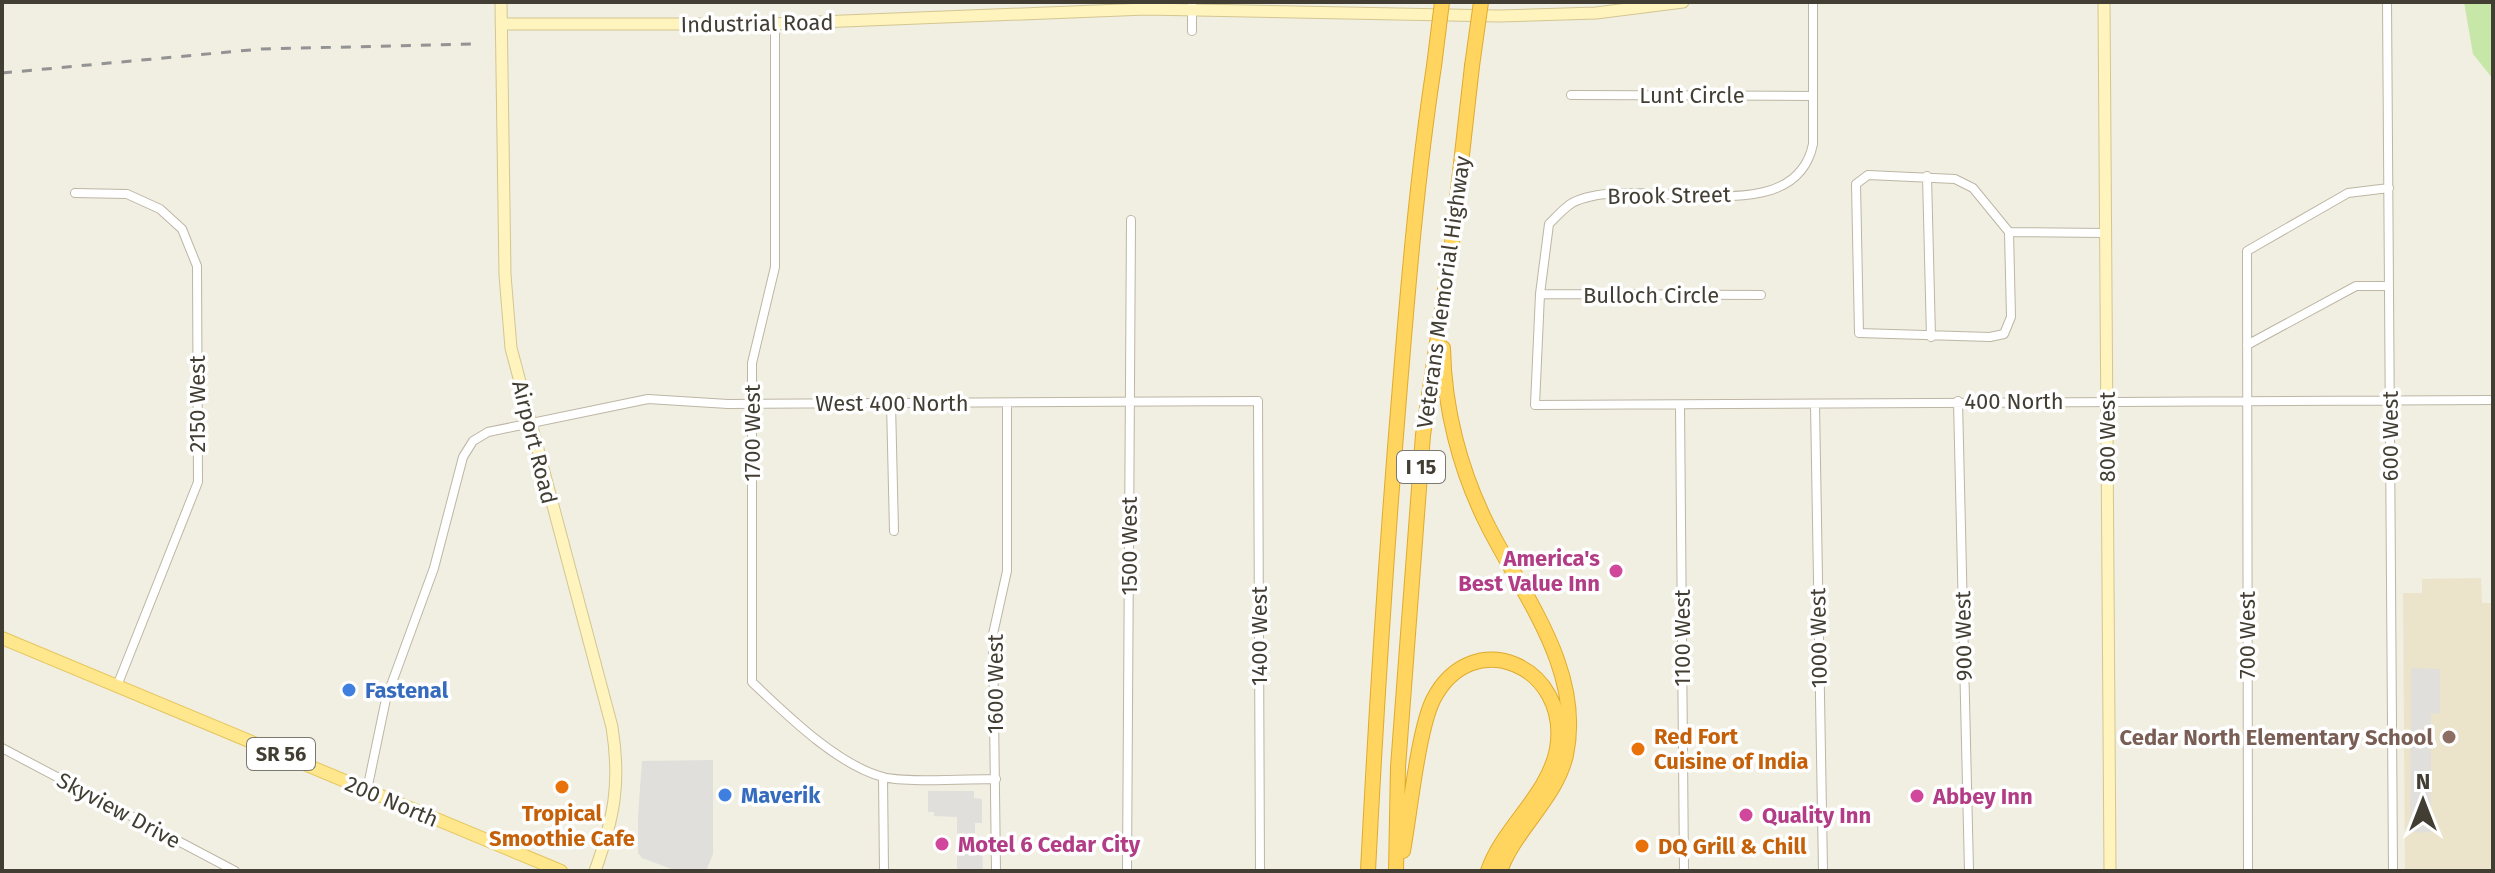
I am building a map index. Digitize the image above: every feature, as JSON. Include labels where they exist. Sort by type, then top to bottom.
[{"type":"highway","name":"Veterans Memorial Highway","points":[[1368,871],[1388,532],[1408,280],[1417,176],[1442,2]]},
{"type":"highway","name":"Veterans Memorial Highway","points":[[1398,871],[1398,767],[1423,435],[1452,243],[1481,2]]},
{"type":"highway","points":[[1452,243],[1443,324],[1443,367],[1451,422],[1473,491],[1556,655],[1571,708],[1566,757],[1554,787],[1511,847],[1500,871]]},
{"type":"highway","points":[[1398,871],[1426,719],[1433,699],[1459,671],[1489,659],[1503,660],[1528,670],[1550,692],[1559,720],[1552,766],[1500,843],[1488,871]]},
{"type":"main road","name":"200 North","points":[[2,638],[561,871]]},
{"type":"street","name":"Airport Road","points":[[501,2],[505,275],[511,348],[612,727],[618,765],[611,826],[595,871]]},
{"type":"street","name":"Industrial Road","points":[[501,24],[775,24],[1192,6],[1499,16],[1596,13],[1683,2]]},
{"type":"street","name":"Brook Street","points":[[1535,405],[1540,294],[1549,224],[1572,203],[1601,196],[1763,193],[1788,184],[1804,168],[1811,152],[1813,2]]},
{"type":"street","name":"800 West","points":[[2104,2],[2110,871]]},
{"type":"street","name":"600 West","points":[[2387,2],[2393,871]]},
{"type":"street","points":[[1192,6],[1192,31]]},
{"type":"street","name":"1700 West","points":[[775,24],[775,267],[753,354],[752,682],[797,725],[848,760],[883,777],[996,779]]},
{"type":"street","name":"Lunt Circle","points":[[1571,95],[1813,96]]},
{"type":"street","points":[[1868,175],[1927,176],[1955,179],[1973,188],[2009,232],[2009,327],[2004,334],[1990,337],[1931,337],[1867,336],[1859,333],[1856,324],[1856,184],[1868,175]]},
{"type":"street","points":[[1927,176],[1931,337]]},
{"type":"street","name":"700 West","points":[[2248,871],[2247,251],[2348,193],[2389,188]]},
{"type":"street","name":"2150 West","points":[[75,193],[127,194],[160,209],[182,229],[197,266],[198,482],[117,686]]},
{"type":"street","name":"1500 West","points":[[1127,871],[1131,220]]},
{"type":"street","points":[[2009,232],[2105,233]]},
{"type":"street","points":[[2247,345],[2356,286],[2389,286]]},
{"type":"street","name":"Bulloch Circle","points":[[1540,294],[1761,295]]},
{"type":"street","name":"West 400 North","points":[[367,790],[386,699],[434,568],[463,457],[473,441],[488,432],[648,399],[752,404],[1258,401]]},
{"type":"street","name":"400 North","points":[[1535,405],[2493,400]]},
{"type":"street","name":"1400 West","points":[[1258,401],[1260,871]]},
{"type":"street","name":"900 West","points":[[1958,401],[1969,871]]},
{"type":"street","points":[[891,403],[894,531]]},
{"type":"street","name":"1600 West","points":[[996,871],[993,634],[1007,571],[1007,403]]},
{"type":"street","name":"1000 West","points":[[1815,404],[1823,871]]},
{"type":"street","name":"1100 West","points":[[1680,405],[1684,871]]},
{"type":"street","name":"Skyview Drive","points":[[2,748],[235,871]]},
{"type":"street","points":[[883,777],[884,871]]},
{"type":"shaded area","name":"Cedar North Elementary School","points":[[2481,578],[2482,603],[2493,603],[2493,871],[2405,871],[2403,593],[2422,593],[2422,579]]},
{"type":"shaded area","points":[[2411,668],[2440,669],[2440,713],[2431,714],[2431,832],[2421,833],[2410,831]]},
{"type":"shaded area","points":[[713,760],[713,854],[706,871],[677,871],[642,858],[638,853],[638,816],[642,761]]},
{"type":"shaded area","points":[[928,791],[974,791],[974,798],[982,799],[982,823],[975,823],[975,837],[982,838],[983,871],[957,871],[957,817],[934,816],[934,812],[928,812]]},
{"type":"green space","points":[[2464,2],[2493,2],[2493,79],[2473,54]]},
{"type":"railway","points":[[2,73],[261,49],[476,44]]},
{"type":"place","name":"America's Best Value Inn","points":[[1616,571]]},
{"type":"place","name":"Fastenal","points":[[349,690]]},
{"type":"place","name":"Cedar North Elementary School","points":[[2449,737]]},
{"type":"place","name":"Red Fort Cuisine of India","points":[[1638,749]]},
{"type":"place","name":"Tropical Smoothie Cafe","points":[[562,787]]},
{"type":"place","name":"Maverik","points":[[725,795]]},
{"type":"place","name":"Abbey Inn","points":[[1917,796]]},
{"type":"place","name":"Quality Inn","points":[[1746,815]]},
{"type":"place","name":"Motel 6 Cedar City","points":[[942,844]]},
{"type":"place","name":"DQ Grill & Chill","points":[[1642,846]]}]
